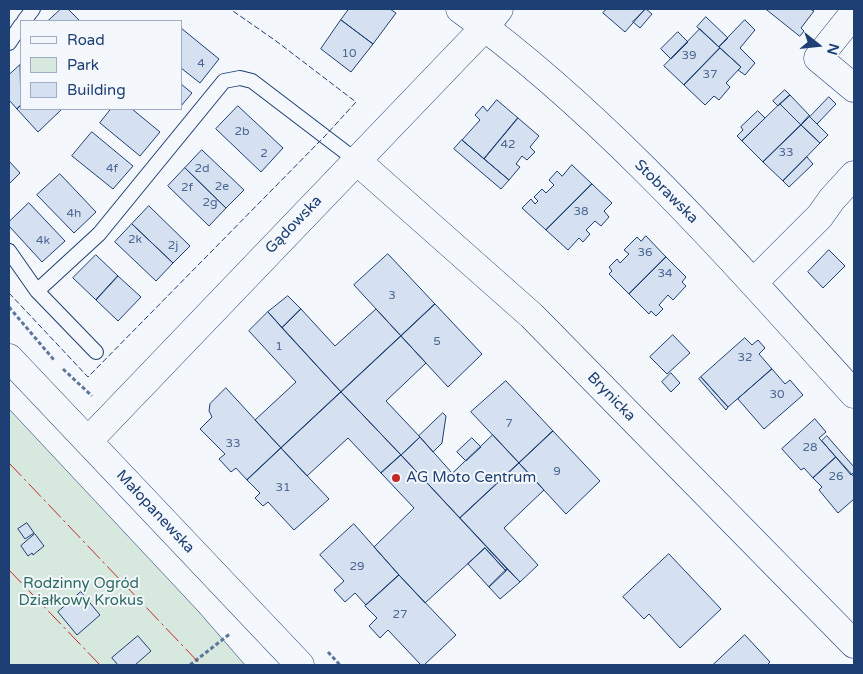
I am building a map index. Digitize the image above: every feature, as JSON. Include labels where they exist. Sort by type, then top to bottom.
[{"type":"street","name":"Stobrawska","points":[[460,9],[492,18],[676,201],[854,394]]},
{"type":"street","points":[[854,13],[818,58],[854,88]]},
{"type":"street","name":"Gądowska","points":[[88,441],[492,18]]},
{"type":"street","name":"Brynicka","points":[[357,161],[532,316],[854,644]]},
{"type":"street","points":[[753,283],[820,216],[832,199],[854,175]]},
{"type":"street","name":"Małopanewska","points":[[9,358],[300,665]]},
{"type":"lane","points":[[25,20],[33,9]]},
{"type":"lane","points":[[9,43],[20,26]]},
{"type":"lane","points":[[37,291],[99,234],[224,81],[240,78],[252,81],[357,161]]},
{"type":"lane","points":[[9,251],[37,291],[96,352]]},
{"type":"path","points":[[190,665],[227,638],[252,614]]},
{"type":"green space","name":"Rodzinny Ogród Działkowy Krokus","points":[[9,409],[199,612],[245,665],[9,665]]},
{"type":"building","points":[[61,9],[68,9],[79,20],[49,20]]},
{"type":"building","points":[[349,9],[390,9],[396,13],[373,44],[341,20]]},
{"type":"building","points":[[607,9],[645,9],[625,32],[603,13]]},
{"type":"building","points":[[646,9],[652,14],[640,28],[633,22]]},
{"type":"building","points":[[766,9],[810,9],[814,11],[801,28],[804,31],[800,36]]},
{"type":"building","points":[[706,17],[728,38],[719,47],[697,27]]},
{"type":"building","points":[[341,20],[373,44],[351,72],[321,49]]},
{"type":"building","points":[[745,20],[755,30],[740,48],[755,63],[745,75],[738,70],[741,67],[719,47]]},
{"type":"building","points":[[182,29],[219,59],[200,83],[182,69]]},
{"type":"building","points":[[700,29],[720,48],[684,85],[664,66]]},
{"type":"building","points":[[678,32],[688,42],[671,59],[661,49]]},
{"type":"building","points":[[720,48],[741,67],[726,83],[730,87],[719,100],[714,96],[705,105],[684,85]]},
{"type":"building","points":[[20,65],[20,106],[17,109],[9,100],[9,75]]},
{"type":"building","points":[[182,85],[192,93],[182,105]]},
{"type":"building","points":[[785,90],[790,95],[778,106],[773,101]]},
{"type":"building","points":[[790,95],[810,116],[801,125],[780,104]]},
{"type":"building","points":[[829,97],[836,104],[817,124],[810,117]]},
{"type":"building","points":[[497,100],[518,118],[484,159],[462,140],[480,120],[475,115],[483,106],[487,111]]},
{"type":"building","points":[[780,104],[801,125],[763,162],[742,141]]},
{"type":"building","points":[[20,106],[20,110],[61,110],[38,132],[17,109]]},
{"type":"building","points":[[238,106],[283,148],[261,172],[216,129]]},
{"type":"building","points":[[110,110],[133,110],[160,132],[140,156],[100,123]]},
{"type":"building","points":[[758,111],[765,118],[742,141],[737,136],[743,130],[741,127]]},
{"type":"building","points":[[809,116],[828,135],[820,143],[801,125]]},
{"type":"building","points":[[518,118],[539,136],[530,147],[535,152],[527,160],[522,156],[516,164],[520,167],[509,180],[484,159]]},
{"type":"building","points":[[801,125],[820,143],[783,181],[763,162]]},
{"type":"building","points":[[92,132],[133,166],[113,189],[72,156]]},
{"type":"building","points":[[462,140],[509,180],[501,189],[454,149]]},
{"type":"building","points":[[202,150],[244,190],[226,208],[185,168]]},
{"type":"building","points":[[807,157],[813,164],[789,187],[783,181]]},
{"type":"building","points":[[9,161],[20,173],[9,184]]},
{"type":"building","points":[[572,165],[592,184],[546,230],[522,208],[531,199],[535,204],[538,201],[534,197],[542,189],[546,193],[554,185],[549,180],[557,171],[562,176]]},
{"type":"building","points":[[185,168],[226,208],[209,226],[168,186]]},
{"type":"building","points":[[60,174],[96,212],[74,233],[37,195]]},
{"type":"building","points":[[592,184],[612,203],[604,211],[609,217],[601,226],[595,221],[586,230],[590,234],[583,242],[579,238],[568,250],[546,230]]},
{"type":"building","points":[[29,203],[65,241],[42,262],[9,226],[9,222]]},
{"type":"building","points":[[149,206],[190,246],[173,263],[132,224]]},
{"type":"building","points":[[132,224],[173,263],[156,281],[115,242]]},
{"type":"building","points":[[646,236],[666,257],[629,294],[609,274],[612,271],[609,267],[617,259],[620,263],[629,254],[624,250],[637,237],[641,241]]},
{"type":"building","points":[[829,250],[845,266],[823,288],[808,272]]},
{"type":"building","points":[[388,254],[435,304],[401,336],[354,285]]},
{"type":"building","points":[[96,255],[118,276],[96,300],[73,278]]},
{"type":"building","points":[[666,257],[686,277],[682,282],[686,286],[673,300],[668,295],[659,305],[663,309],[656,316],[651,311],[649,314],[629,294]]},
{"type":"building","points":[[118,276],[141,297],[118,321],[96,300]]},
{"type":"building","points":[[288,296],[301,309],[282,328],[268,312]]},
{"type":"building","points":[[435,304],[482,354],[448,387],[401,336]]},
{"type":"building","points":[[301,309],[335,346],[376,309],[401,336],[341,392],[282,328]]},
{"type":"building","points":[[268,312],[341,392],[281,448],[255,420],[296,382],[249,331]]},
{"type":"building","points":[[673,335],[690,353],[667,374],[650,357]]},
{"type":"building","points":[[401,336],[426,363],[386,401],[420,437],[401,455],[341,392]]},
{"type":"building","points":[[745,338],[752,345],[758,340],[765,348],[759,354],[772,369],[728,407],[701,377]]},
{"type":"building","points":[[772,369],[785,384],[790,380],[803,395],[764,429],[738,399]]},
{"type":"building","points":[[671,373],[680,383],[671,392],[662,382]]},
{"type":"building","points":[[701,377],[728,407],[726,410],[699,379]]},
{"type":"building","points":[[506,381],[553,431],[519,463],[471,412]]},
{"type":"building","points":[[226,388],[281,448],[247,480],[236,468],[231,472],[219,459],[225,454],[200,429],[212,417],[209,411],[210,404]]},
{"type":"building","points":[[341,392],[401,455],[381,473],[348,438],[307,476],[281,448]]},
{"type":"building","points":[[443,413],[446,416],[442,443],[433,452],[419,436]]},
{"type":"building","points":[[815,419],[826,432],[819,438],[836,457],[813,478],[804,468],[801,470],[782,449]]},
{"type":"building","points":[[553,431],[600,481],[566,514],[519,463]]},
{"type":"building","points":[[493,435],[519,463],[460,518],[401,455],[420,437],[452,473]]},
{"type":"building","points":[[827,436],[854,467],[854,472],[851,475],[822,441]]},
{"type":"building","points":[[472,438],[481,447],[466,461],[457,452]]},
{"type":"building","points":[[281,448],[329,499],[294,530],[268,502],[263,506],[255,498],[260,493],[247,480]]},
{"type":"building","points":[[401,455],[507,569],[506,571],[485,548],[425,603],[399,575],[374,547],[414,508],[381,473]]},
{"type":"building","points":[[836,457],[854,477],[854,499],[838,513],[819,490],[822,487],[813,478]]},
{"type":"building","points":[[519,463],[544,490],[504,528],[538,565],[520,582],[460,518]]},
{"type":"building","points":[[27,523],[34,533],[25,539],[18,529]]},
{"type":"building","points":[[354,524],[399,575],[366,605],[355,593],[345,602],[334,590],[344,581],[320,555]]},
{"type":"building","points":[[35,534],[44,546],[33,555],[32,553],[28,556],[21,546]]},
{"type":"building","points":[[485,548],[506,571],[489,587],[468,564]]},
{"type":"building","points":[[669,554],[721,609],[680,648],[649,614],[644,619],[623,597]]},
{"type":"building","points":[[507,569],[520,582],[500,599],[489,587]]},
{"type":"building","points":[[399,575],[456,635],[424,665],[421,665],[388,630],[380,638],[369,626],[377,618],[365,606]]},
{"type":"building","points":[[81,592],[100,615],[77,635],[58,612]]},
{"type":"building","points":[[745,635],[770,662],[767,665],[713,665]]},
{"type":"building","points":[[138,636],[151,651],[135,665],[118,665],[112,658]]},
{"type":"fence","points":[[9,293],[88,377],[325,136],[356,102],[276,41],[230,9]]},
{"type":"power","points":[[9,463],[201,665]]},
{"type":"power","points":[[9,570],[100,665]]},
{"type":"place","name":"AG Moto Centrum","points":[[396,478]]}]
